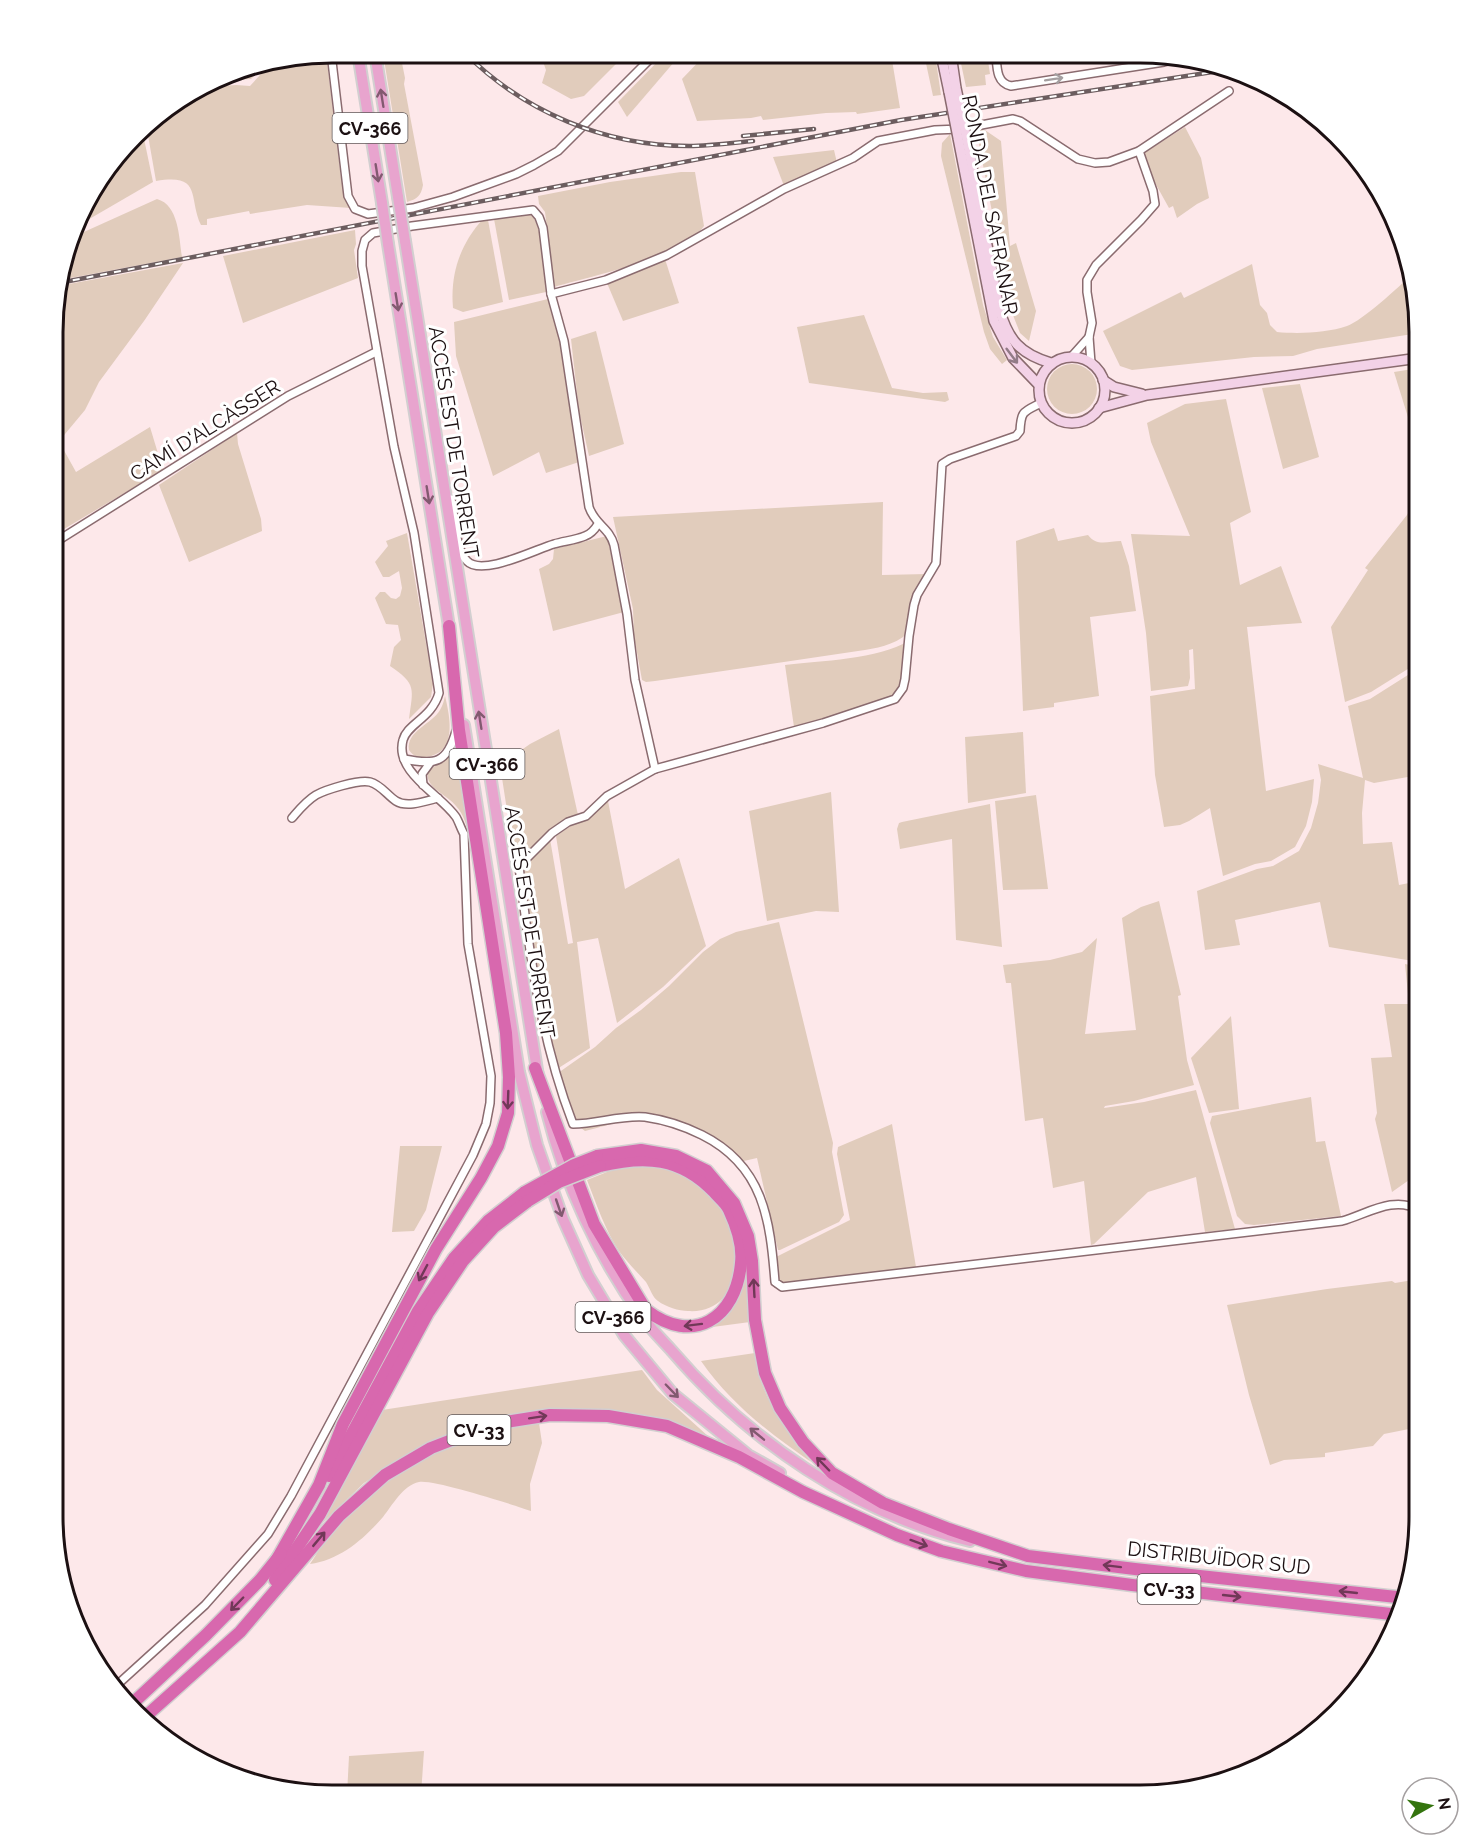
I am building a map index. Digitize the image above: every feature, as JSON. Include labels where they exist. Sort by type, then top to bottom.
[{"type":"highway","points":[[276,1561],[318,1485],[343,1424],[436,1249],[481,1178],[498,1146],[508,1113],[509,1077],[506,1033],[459,723],[448,626]]},
{"type":"highway","points":[[536,1068],[594,1224],[646,1310],[671,1325],[687,1327],[698,1326],[721,1314],[734,1295],[742,1261],[739,1236],[728,1208],[699,1177],[674,1164],[646,1160],[598,1161]]},
{"type":"highway","name":"CV-33","points":[[136,1700],[206,1635],[276,1561],[309,1514],[418,1311],[454,1258],[474,1236],[488,1221],[574,1165],[641,1150],[676,1156],[707,1171],[734,1203],[748,1236],[752,1261],[755,1320],[765,1373],[780,1408],[803,1442],[832,1473],[883,1503],[1028,1556]]},
{"type":"highway","points":[[149,1712],[234,1628],[290,1561],[320,1514],[434,1305],[463,1261],[527,1196]]},
{"type":"highway","name":"CV-33","points":[[149,1712],[240,1632],[339,1515],[385,1475],[431,1448],[493,1424],[550,1415],[608,1416],[667,1426],[739,1457],[803,1492],[897,1535]]},
{"type":"highway","name":"DISTRIBUÏDOR SUD","points":[[897,1535],[941,1551],[1026,1571],[1391,1614]]},
{"type":"highway","name":"DISTRIBUÏDOR SUD","points":[[1028,1556],[1396,1597]]},
{"type":"main road","name":"ACCÉS EST DE TORRENT","points":[[360,63],[519,1072],[537,1145],[563,1219],[588,1275],[624,1335],[673,1394],[748,1455],[897,1535]]},
{"type":"main road","name":"ACCÉS EST DE TORRENT","points":[[377,63],[536,1068],[554,1141],[582,1212],[610,1267],[642,1318],[697,1381],[757,1436],[822,1480],[880,1509],[946,1536],[1028,1556]]},
{"type":"street","points":[[332,63],[348,196],[355,209],[368,214],[413,208],[453,197],[516,174],[558,151],[646,63]]},
{"type":"street","name":"RONDA DEL SAFRANAR","points":[[944,63],[953,90],[1004,326],[1018,347],[1028,355],[1052,363]]},
{"type":"street","name":"RONDA DEL SAFRANAR","points":[[952,63],[953,90]]},
{"type":"street","points":[[997,63],[999,78],[1005,85],[1011,86],[1148,63]]},
{"type":"street","points":[[550,294],[606,280],[668,255],[784,189],[853,158],[870,145],[887,139],[1013,119],[1020,121],[1067,153],[1085,161],[1109,162],[1139,150],[1229,91]]},
{"type":"street","name":"RONDA DEL SAFRANAR","points":[[962,136],[994,321],[1013,358],[1039,385]]},
{"type":"street","points":[[1091,363],[1089,337],[1092,323],[1087,280],[1096,265],[1155,204],[1139,150]]},
{"type":"street","points":[[120,1681],[205,1605],[268,1534],[291,1496],[473,1155],[486,1124],[490,1103],[491,1076],[468,944],[464,834],[456,817],[423,785],[406,764],[402,749],[403,737],[430,712],[439,693],[414,533],[394,447],[376,352],[362,259],[365,240],[373,233],[533,210],[539,217],[543,228],[550,294],[564,341],[589,507],[593,518],[611,535],[614,545],[627,614],[635,680],[655,769]]},
{"type":"street","points":[[1072,356],[1089,337]]},
{"type":"street","name":"CAMÍ D'ALCÀSSER","points":[[63,537],[288,396],[376,352]]},
{"type":"street","points":[[1072,356],[1085,359],[1099,371],[1103,380],[1103,399],[1099,408],[1085,420],[1067,422],[1052,416],[1041,403],[1039,385],[1041,377],[1052,363],[1072,356]]},
{"type":"street","points":[[1099,408],[1147,395],[1409,359]]},
{"type":"street","points":[[1103,380],[1114,387],[1147,395]]},
{"type":"street","points":[[1041,403],[1022,414],[1020,431],[1016,436],[950,459],[942,464],[936,563],[917,595],[909,636],[905,679],[903,688],[895,699],[823,723],[655,769],[607,796],[586,816],[568,822],[552,833],[519,866],[539,1006],[561,1094],[573,1124],[590,1124],[615,1117],[645,1117],[680,1125],[716,1142],[744,1165],[761,1200],[768,1219],[775,1282],[782,1287],[1342,1221],[1396,1204],[1409,1206]]},
{"type":"street","points":[[439,460],[450,495],[459,546],[467,561],[479,567],[517,558],[551,545],[586,536],[598,524]]},
{"type":"street","points":[[423,785],[422,774],[430,763],[441,758],[448,751],[459,723]]},
{"type":"street","points":[[404,759],[430,763]]},
{"type":"street","points":[[292,818],[317,794],[369,781],[383,789],[398,803],[412,804],[438,798]]},
{"type":"shaded area","points":[[327,63],[341,178],[351,208],[307,205],[250,214],[249,211],[207,219],[207,225],[201,225],[191,190],[187,184],[171,179],[156,181],[148,136],[183,108],[223,86],[250,86],[263,72],[297,65]]},
{"type":"shaded area","points":[[385,63],[402,63],[423,185],[418,196],[407,202]]},
{"type":"shaded area","points":[[544,63],[617,63],[584,96],[571,99],[542,83],[546,70]]},
{"type":"shaded area","points":[[656,63],[673,63],[627,117],[618,102]]},
{"type":"shaded area","points":[[697,63],[892,63],[900,108],[857,114],[856,112],[826,113],[763,120],[761,116],[697,121],[682,79]]},
{"type":"shaded area","points":[[926,63],[936,63],[941,95],[933,96]]},
{"type":"shaded area","points":[[961,63],[988,63],[990,74],[985,75],[986,85],[966,87]]},
{"type":"shaded area","points":[[256,74],[251,79],[238,80]]},
{"type":"shaded area","points":[[1185,127],[1201,158],[1209,198],[1177,218],[1173,206],[1169,208],[1154,181],[1144,153]]},
{"type":"shaded area","points":[[982,128],[1001,141],[1010,246],[1016,243],[1036,311],[1029,341],[1020,333],[1011,310],[976,129]]},
{"type":"shaded area","points":[[950,134],[983,305],[993,337],[1007,360],[1002,364],[990,349],[984,332],[941,156],[942,143]]},
{"type":"shaded area","points":[[144,140],[153,182],[87,220],[108,183]]},
{"type":"shaded area","points":[[834,150],[837,163],[784,186],[773,157]]},
{"type":"shaded area","points":[[695,172],[704,226],[693,237],[658,256],[554,287],[545,212],[539,204],[538,196],[610,182]]},
{"type":"shaded area","points":[[157,199],[164,202],[174,215],[182,257],[68,278],[82,233]]},
{"type":"shaded area","points":[[528,214],[534,217],[544,246],[546,292],[509,300],[494,219]]},
{"type":"shaded area","points":[[482,220],[488,220],[503,302],[463,312],[453,308],[455,272],[462,250]]},
{"type":"shaded area","points":[[355,230],[354,250],[358,278],[243,323],[223,256]]},
{"type":"shaded area","points":[[665,259],[679,303],[623,321],[607,283]]},
{"type":"shaded area","points":[[183,263],[99,382],[85,410],[63,436],[63,332],[67,284]]},
{"type":"shaded area","points":[[1252,264],[1260,305],[1267,313],[1270,325],[1277,332],[1312,332],[1331,330],[1354,323],[1404,281],[1409,335],[1317,349],[1293,356],[1254,357],[1132,370],[1120,366],[1103,331],[1181,292],[1184,298]]},
{"type":"shaded area","points":[[548,299],[561,341],[579,462],[546,473],[539,452],[493,476],[456,356],[454,322]]},
{"type":"shaded area","points":[[864,315],[892,388],[923,393],[947,392],[949,400],[945,402],[809,383],[797,327]]},
{"type":"shaded area","points":[[596,331],[624,444],[589,456],[579,411],[571,339]]},
{"type":"shaded area","points":[[1067,364],[1077,364],[1090,371],[1097,384],[1097,394],[1090,407],[1077,414],[1067,414],[1058,410],[1051,403],[1047,394],[1047,384],[1051,375],[1058,368]]},
{"type":"shaded area","points":[[1409,370],[1409,421],[1394,372]]},
{"type":"shaded area","points":[[1300,384],[1319,457],[1283,469],[1262,388]]},
{"type":"shaded area","points":[[1226,399],[1251,512],[1230,523],[1240,585],[1281,566],[1302,623],[1247,627],[1266,791],[1314,779],[1312,802],[1306,826],[1295,847],[1271,861],[1255,864],[1223,876],[1210,808],[1180,825],[1164,827],[1155,775],[1150,696],[1195,689],[1193,649],[1189,650],[1188,686],[1151,691],[1146,633],[1131,534],[1190,536],[1151,442],[1147,423],[1185,404]]},
{"type":"shaded area","points":[[150,427],[163,470],[63,530],[63,449],[76,472]]},
{"type":"shaded area","points":[[237,433],[238,444],[261,519],[262,531],[189,562],[159,485]]},
{"type":"shaded area","points":[[883,502],[882,575],[927,574],[908,633],[885,646],[865,650],[655,681],[642,680],[634,636],[633,609],[613,517]]},
{"type":"shaded area","points":[[1409,511],[1409,668],[1371,692],[1345,702],[1331,627],[1368,570],[1365,568]]},
{"type":"shaded area","points":[[1054,528],[1058,541],[1088,535],[1099,542],[1121,541],[1129,566],[1136,611],[1090,617],[1099,696],[1054,703],[1054,707],[1023,711],[1016,541]]},
{"type":"shaded area","points":[[407,533],[433,684],[431,697],[409,719],[412,701],[411,688],[405,678],[390,666],[394,647],[401,640],[398,625],[386,624],[375,598],[380,592],[385,592],[391,598],[396,599],[400,596],[402,588],[399,571],[389,577],[383,577],[375,562],[388,546],[386,541]]},
{"type":"shaded area","points":[[607,536],[624,612],[553,631],[539,569],[553,559],[554,549]]},
{"type":"shaded area","points":[[908,641],[902,681],[897,692],[891,697],[865,708],[794,727],[785,665],[882,652]]},
{"type":"shaded area","points":[[1409,674],[1409,777],[1374,783],[1365,780],[1362,813],[1363,844],[1392,842],[1399,885],[1409,883],[1409,960],[1329,947],[1320,902],[1235,920],[1240,945],[1205,950],[1197,891],[1257,869],[1273,866],[1299,851],[1311,828],[1318,803],[1321,780],[1318,764],[1363,778],[1348,706],[1370,699]]},
{"type":"shaded area","points":[[445,696],[450,723],[443,749],[426,757],[412,754],[409,750],[411,738],[436,715]]},
{"type":"shaded area","points":[[559,729],[578,815],[542,839],[515,862],[500,765],[530,744]]},
{"type":"shaded area","points":[[1023,732],[1026,793],[968,803],[965,737]]},
{"type":"shaded area","points":[[456,747],[470,836],[459,809],[429,782],[428,777],[428,771],[449,756]]},
{"type":"shaded area","points":[[831,792],[839,912],[816,911],[767,921],[749,811]]},
{"type":"shaded area","points":[[1036,795],[1048,889],[1003,890],[995,801]]},
{"type":"shaded area","points":[[608,801],[625,889],[679,858],[706,946],[663,987],[617,1023],[598,938],[577,942],[590,1048],[557,1069],[540,988],[523,875],[529,858],[550,839],[568,944],[573,943],[556,836]]},
{"type":"shaded area","points":[[990,804],[1002,947],[956,940],[952,839],[900,849],[897,829],[899,823],[902,822]]},
{"type":"shaded area","points":[[1159,901],[1181,995],[1178,996],[1187,1060],[1194,1085],[1104,1108],[1196,1090],[1235,1229],[1205,1232],[1196,1177],[1148,1192],[1091,1245],[1084,1181],[1053,1188],[1043,1118],[1025,1121],[1011,983],[1006,983],[1003,965],[1050,960],[1082,952],[1097,938],[1085,1034],[1136,1030],[1122,918],[1141,907]]},
{"type":"shaded area","points":[[779,922],[833,1143],[832,1152],[844,1215],[839,1222],[778,1250],[757,1158],[735,1163],[724,1153],[698,1137],[656,1122],[626,1121],[585,1131],[576,1124],[558,1073],[641,1010],[720,939],[736,932]]},
{"type":"shaded area","points":[[1405,964],[1409,965],[1409,1004]]},
{"type":"shaded area","points":[[1384,1004],[1409,1004],[1409,1180],[1392,1192],[1375,1119],[1377,1113],[1371,1058],[1392,1057]]},
{"type":"shaded area","points":[[1231,1016],[1239,1109],[1209,1113],[1191,1058]]},
{"type":"shaded area","points":[[1311,1097],[1316,1142],[1325,1141],[1341,1216],[1245,1224],[1237,1216],[1210,1123],[1212,1116]]},
{"type":"shaded area","points":[[892,1124],[916,1267],[812,1280],[774,1288],[774,1258],[850,1220],[837,1154],[838,1147]]},
{"type":"shaded area","points":[[400,1146],[442,1146],[426,1210],[414,1231],[392,1232]]},
{"type":"shaded area","points":[[642,1165],[674,1170],[687,1175],[711,1196],[729,1222],[735,1245],[735,1272],[725,1296],[715,1305],[703,1310],[688,1311],[661,1303],[619,1251],[609,1234],[587,1180],[612,1170]]},
{"type":"shaded area","points":[[747,1274],[750,1322],[705,1328],[722,1319],[733,1307]]},
{"type":"shaded area","points":[[1392,1281],[1395,1283],[1409,1281],[1409,1429],[1384,1434],[1373,1446],[1325,1453],[1325,1457],[1284,1460],[1270,1465],[1249,1395],[1227,1305],[1327,1289]]},
{"type":"shaded area","points":[[755,1353],[762,1384],[775,1412],[811,1462],[780,1440],[737,1404],[701,1361]]},
{"type":"shaded area","points":[[642,1370],[657,1390],[709,1437],[677,1425],[555,1410],[419,1448],[364,1483],[315,1530],[382,1410]]},
{"type":"shaded area","points":[[539,1423],[542,1443],[530,1484],[531,1511],[456,1488],[419,1482],[403,1491],[376,1525],[351,1547],[331,1558],[310,1564],[330,1532],[339,1523],[367,1497],[406,1469],[448,1447],[469,1439]]},
{"type":"shaded area","points":[[424,1751],[422,1785],[348,1785],[349,1756]]},
{"type":"railway","points":[[476,63],[513,92],[540,108],[568,122],[597,132],[627,140],[658,144],[697,146],[753,141]]},
{"type":"railway","points":[[68,281],[901,120],[1210,72]]},
{"type":"railway","points":[[743,136],[814,129]]}]
